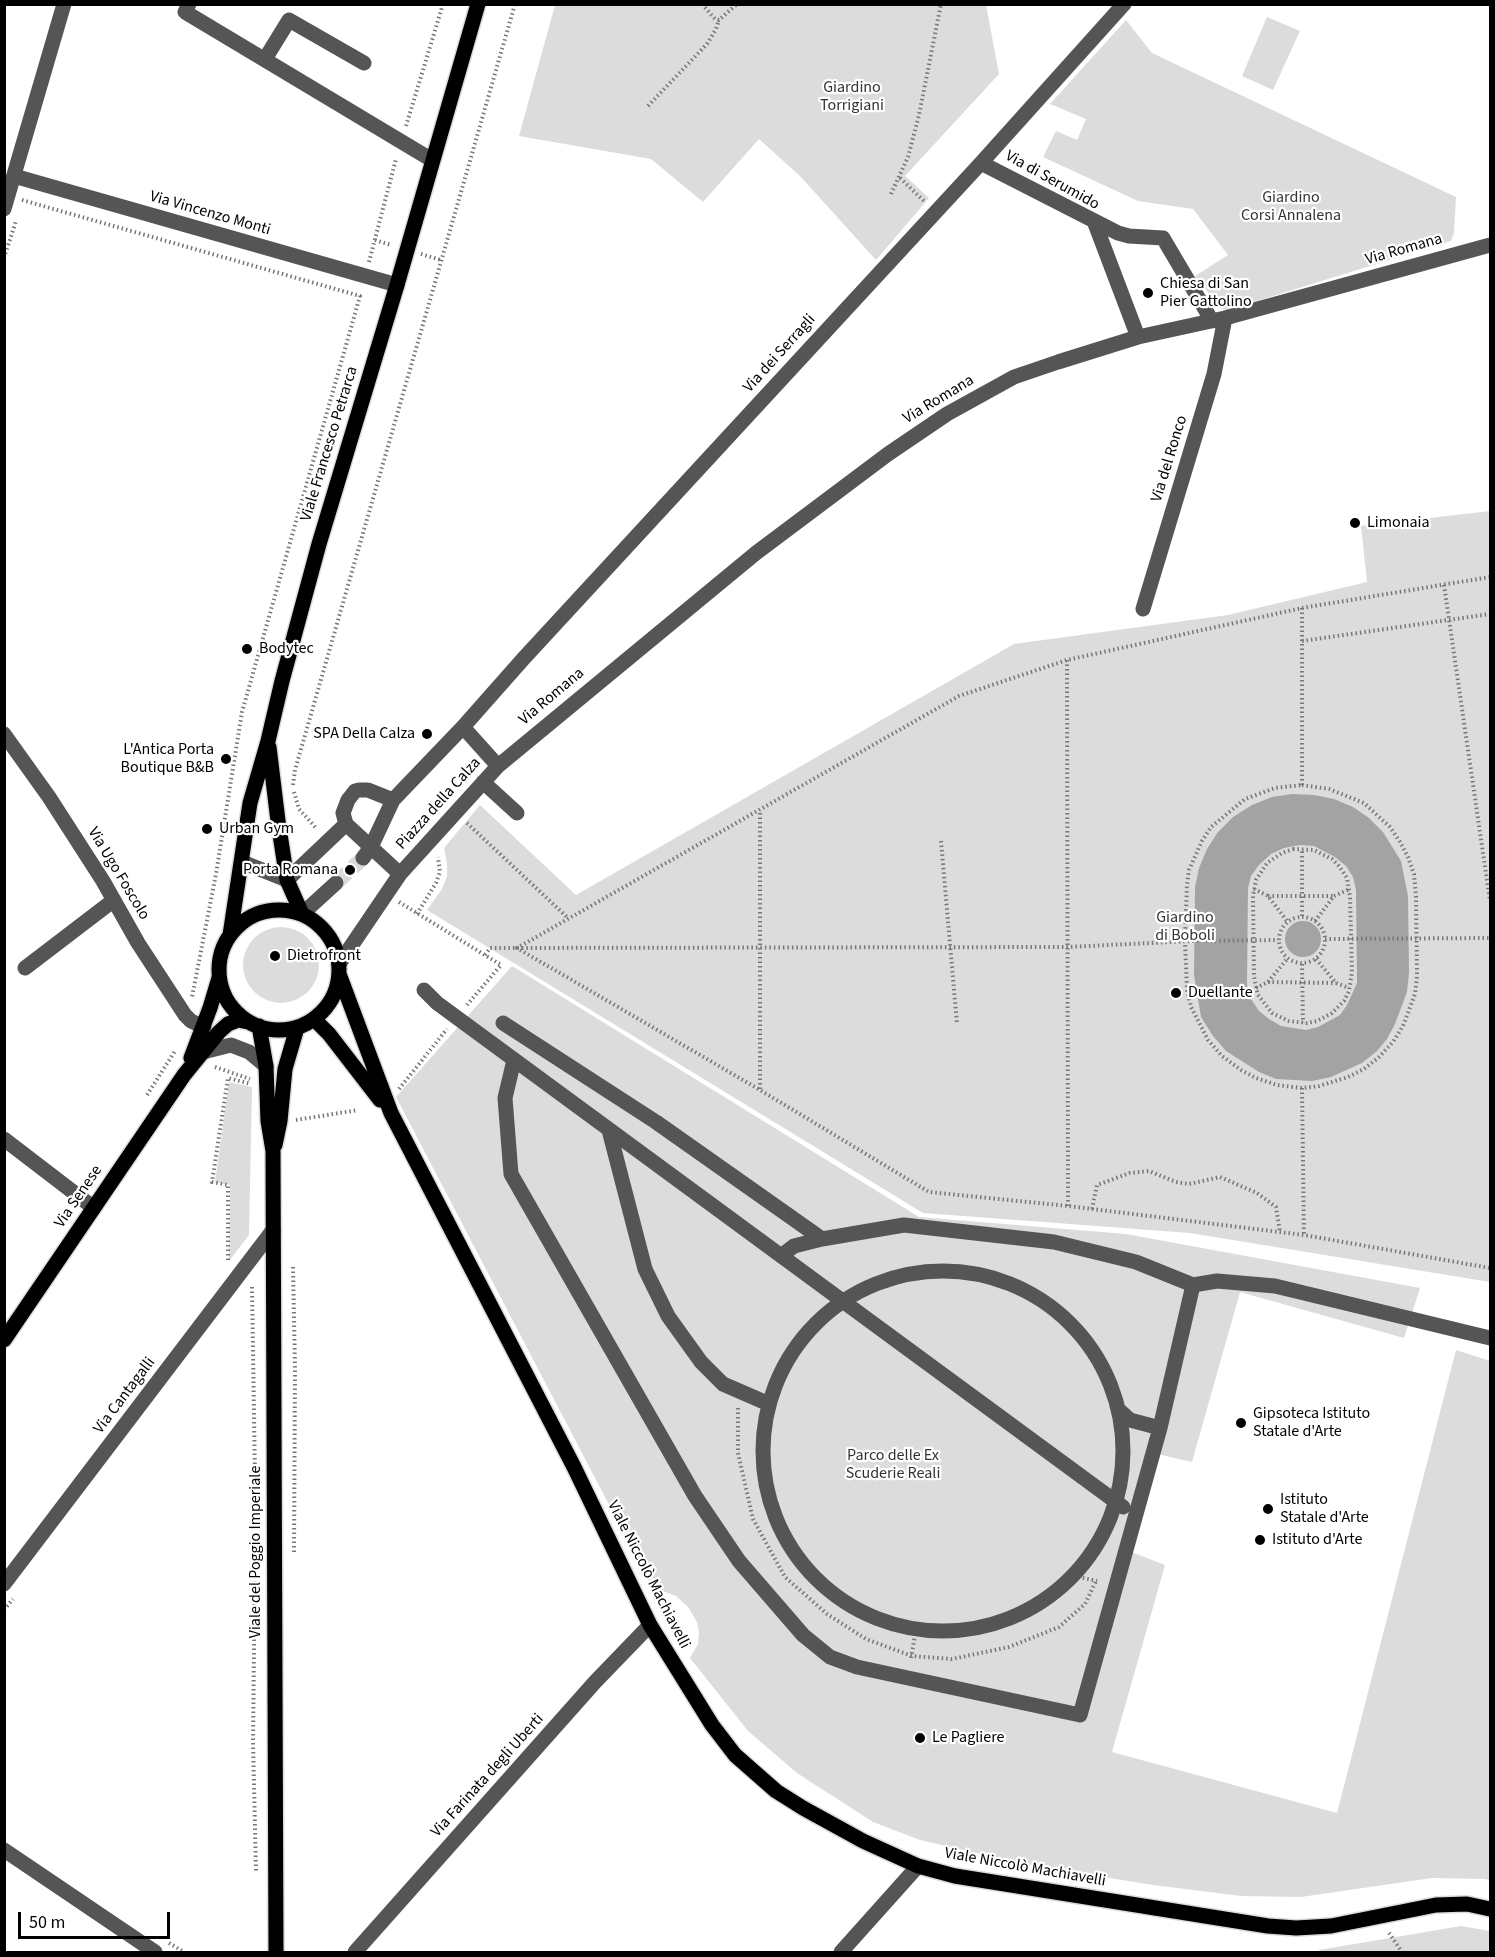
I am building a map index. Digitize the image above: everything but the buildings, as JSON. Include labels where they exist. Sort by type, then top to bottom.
[{"type":"main road","name":"Viale Francesco Petrarca","points":[[230,935],[250,803],[282,681],[319,544],[478,4]]},
{"type":"main road","name":"Viale Francesco Petrarca","points":[[268,741],[287,880],[302,914]]},
{"type":"main road","points":[[282,909],[302,914],[325,929],[335,946],[339,969],[337,990],[330,1002],[314,1019],[297,1028],[275,1030],[253,1024],[230,1006],[224,993],[220,972],[222,953],[230,935],[251,916],[264,911],[282,909]]},
{"type":"main road","name":"Viale Niccolò Machiavelli","points":[[339,969],[391,1113],[573,1467],[650,1625],[712,1725],[735,1755],[776,1791],[863,1841],[918,1866],[955,1876],[1268,1926],[1296,1928],[1331,1926],[1436,1905],[1467,1904],[1491,1909]]},
{"type":"main road","name":"Via Senese","points":[[184,1074],[204,1027],[220,972]]},
{"type":"main road","name":"Viale Niccolò Machiavelli","points":[[314,1019],[329,1034],[391,1113]]},
{"type":"main road","name":"Via Senese","points":[[4,1340],[11,1321],[94,1208],[184,1074],[228,1024],[238,1020],[253,1024]]},
{"type":"main road","name":"Viale del Poggio Imperiale","points":[[253,1024],[267,1066],[268,1121],[273,1151],[276,1953]]},
{"type":"main road","name":"Viale del Poggio Imperiale","points":[[273,1151],[280,1121],[288,1056],[297,1028]]},
{"type":"street","points":[[11,211],[14,176],[64,4]]},
{"type":"street","points":[[189,4],[184,12],[432,160]]},
{"type":"street","name":"Via dei Serragli","points":[[463,727],[1124,4]]},
{"type":"street","points":[[265,59],[289,20],[364,63]]},
{"type":"street","name":"Via di Serumido","points":[[981,163],[1094,221],[1138,337]]},
{"type":"street","name":"Via Vincenzo Monti","points":[[14,176],[397,285]]},
{"type":"street","points":[[1094,221],[1129,236],[1164,238],[1219,320]]},
{"type":"street","name":"Via Romana","points":[[498,766],[756,553],[888,454],[947,414],[1014,377],[1138,337],[1219,320],[1491,245]]},
{"type":"street","name":"Via del Ronco","points":[[1143,609],[1214,374],[1219,320]]},
{"type":"street","name":"Piazza della Calza","points":[[339,969],[400,874],[498,766],[463,727],[393,800],[367,853]]},
{"type":"street","name":"Via Ugo Foscolo","points":[[4,735],[50,797],[185,1016],[204,1027]]},
{"type":"street","points":[[483,782],[517,813]]},
{"type":"street","points":[[242,862],[287,880],[346,824],[344,808],[355,791],[362,790],[393,800]]},
{"type":"street","name":"Piazza della Calza","points":[[346,824],[367,853],[400,874]]},
{"type":"street","points":[[302,914],[336,883]]},
{"type":"street","points":[[25,968],[114,900]]},
{"type":"street","points":[[424,990],[437,1004],[1136,1516]]},
{"type":"street","points":[[503,1023],[656,1122],[822,1239]]},
{"type":"street","points":[[202,1052],[231,1045],[249,1052],[267,1066]]},
{"type":"street","points":[[514,1060],[505,1098],[511,1174],[695,1496],[739,1560],[803,1635],[830,1657],[857,1667],[1080,1715],[1160,1428],[1193,1285]]},
{"type":"street","points":[[609,1130],[645,1269],[668,1316],[701,1362],[723,1384],[769,1404]]},
{"type":"street","points":[[4,1139],[94,1208]]},
{"type":"street","points":[[781,1256],[794,1246],[822,1239],[904,1226],[1054,1242],[1136,1262],[1193,1285],[1217,1281],[1275,1286],[1491,1338]]},
{"type":"street","name":"Via Cantagalli","points":[[4,1584],[273,1230]]},
{"type":"street","points":[[953,1270],[991,1277],[1027,1291],[1059,1312],[1086,1340],[1106,1373],[1119,1410],[1124,1440],[1123,1471],[1117,1502],[1100,1542],[1074,1576],[1041,1603],[1001,1622],[959,1630],[916,1629],[874,1617],[837,1596],[805,1567],[781,1530],[767,1490],[763,1446],[769,1404],[789,1356],[804,1335],[843,1301],[877,1283],[914,1273],[953,1270]]},
{"type":"street","points":[[1119,1410],[1130,1420],[1160,1428]]},
{"type":"street","name":"Via Farinata degli Uberti","points":[[355,1953],[595,1682],[650,1625]]},
{"type":"street","points":[[4,1851],[155,1953]]},
{"type":"street","points":[[841,1953],[918,1866]]},
{"type":"path","points":[[318,831],[299,809],[293,788],[295,770],[515,4]]},
{"type":"path","points":[[702,4],[715,19],[719,20]]},
{"type":"path","points":[[648,106],[707,44],[719,20],[737,4]]},
{"type":"path","points":[[891,194],[908,157],[919,115],[941,4]]},
{"type":"path","points":[[900,178],[929,206]]},
{"type":"path","points":[[21,203],[22,199],[360,296],[242,712],[216,874],[192,1000]]},
{"type":"path","points":[[4,258],[11,211]]},
{"type":"path","points":[[518,948],[959,696],[1067,660],[1302,608],[1491,577]]},
{"type":"path","points":[[1444,585],[1491,901]]},
{"type":"path","points":[[1302,608],[1302,785]]},
{"type":"path","points":[[1302,641],[1491,614]]},
{"type":"path","points":[[1067,660],[1068,1206]]},
{"type":"path","points":[[1302,785],[1329,789],[1364,803],[1390,827],[1408,857],[1414,874],[1417,939],[1415,994],[1403,1026],[1393,1042],[1379,1057],[1356,1073],[1319,1086],[1302,1088],[1277,1085],[1256,1078],[1222,1056],[1208,1040],[1191,1007],[1187,990],[1185,941],[1186,885],[1189,870],[1211,827],[1245,799],[1275,788],[1302,785]]},
{"type":"path","points":[[760,810],[760,1089]]},
{"type":"path","points":[[455,812],[568,918]]},
{"type":"path","points":[[941,841],[957,1024]]},
{"type":"path","points":[[1302,849],[1302,916]]},
{"type":"path","points":[[1302,849],[1314,850],[1332,859],[1344,872],[1350,889],[1353,939],[1352,972],[1344,1001],[1332,1013],[1317,1021],[1303,1023],[1289,1022],[1272,1013],[1261,1000],[1256,988],[1250,940],[1254,889],[1259,875],[1267,863],[1282,853],[1302,849]]},
{"type":"path","points":[[417,914],[440,873],[437,855]]},
{"type":"path","points":[[1254,889],[1268,896],[1287,921]]},
{"type":"path","points":[[1268,896],[1334,896],[1350,889]]},
{"type":"path","points":[[386,894],[501,964],[399,1090]]},
{"type":"path","points":[[1316,921],[1334,896]]},
{"type":"path","points":[[1302,916],[1316,921],[1325,939],[1323,950],[1316,959],[1302,963],[1287,958],[1280,950],[1278,940],[1287,921],[1302,916]]},
{"type":"path","points":[[1325,939],[1491,938]]},
{"type":"path","points":[[485,955],[490,948],[1067,946],[1192,940],[1278,940]]},
{"type":"path","points":[[518,948],[760,1089],[929,1192],[1304,1234],[1491,1268]]},
{"type":"path","points":[[1256,988],[1268,982],[1287,958]]},
{"type":"path","points":[[1316,959],[1336,983]]},
{"type":"path","points":[[1302,963],[1303,1023]]},
{"type":"path","points":[[1268,982],[1336,983],[1349,988]]},
{"type":"path","points":[[213,1066],[255,1083],[228,1077],[212,1182],[228,1185],[228,1269]]},
{"type":"path","points":[[1302,1088],[1304,1234]]},
{"type":"path","points":[[292,1121],[358,1110]]},
{"type":"path","points":[[1092,1209],[1096,1185],[1130,1173],[1149,1171],[1176,1182],[1189,1184],[1220,1177],[1257,1193],[1276,1208],[1280,1232]]},
{"type":"path","points":[[252,1294],[255,1483]]},
{"type":"path","points":[[744,1393],[738,1409],[738,1453],[753,1519],[785,1577],[827,1614],[866,1639],[912,1656],[952,1659],[1009,1647],[1059,1627],[1085,1604],[1096,1581]]},
{"type":"path","points":[[255,1554],[256,1882]]},
{"type":"path","points":[[1074,1576],[1116,1586]]},
{"type":"path","points":[[908,1678],[916,1629]]},
{"type":"path","points":[[1389,1933],[1402,1953]]},
{"type":"green space","name":"Giardino Torrigiani","points":[[555,5],[986,5],[999,74],[905,176],[929,198],[876,260],[800,176],[759,139],[703,202],[651,159],[519,136]]},
{"type":"green space","points":[[1267,17],[1300,31],[1273,90],[1242,76]]},
{"type":"green space","name":"Giardino Corsi Annalena","points":[[1126,20],[1152,53],[1456,197],[1454,233],[1451,241],[1228,310],[1221,309],[1195,276],[1228,255],[1193,209],[1138,201],[1043,157],[1056,131],[1077,140],[1086,119],[1050,104]]},
{"type":"green space","name":"Giardino di Boboli","points":[[1490,511],[1490,1282],[1190,1233],[923,1213],[427,910],[442,889],[447,876],[444,848],[480,805],[576,895],[1014,644],[1228,615],[1367,582],[1361,526]]},
{"type":"green space","points":[[281,927],[296,930],[308,938],[316,950],[319,965],[316,980],[308,992],[296,1000],[281,1003],[266,1000],[254,992],[246,980],[243,965],[246,950],[254,938],[266,930]]},
{"type":"green space","name":"Parco delle Ex Scuderie Reali","points":[[512,966],[919,1217],[1126,1234],[1420,1288],[1404,1338],[1240,1292],[1192,1462],[1157,1454],[1129,1551],[1165,1565],[1112,1752],[1337,1813],[1456,1350],[1490,1361],[1490,1881],[1432,1878],[1301,1897],[1241,1896],[1153,1885],[1029,1865],[920,1840],[873,1822],[797,1773],[748,1731],[690,1658],[698,1644],[697,1622],[688,1607],[676,1596],[652,1587],[396,1097]]},
{"type":"green space","points":[[229,1082],[252,1087],[249,1235],[229,1261],[230,1185],[215,1182]]},
{"type":"green space","points":[[1461,1926],[1490,1931],[1490,1952],[1320,1952],[1319,1950]]},
{"type":"shaded area","points":[[1292,794],[1334,799],[1353,807],[1369,818],[1383,832],[1401,861],[1408,896],[1409,973],[1407,992],[1395,1024],[1377,1051],[1362,1063],[1331,1077],[1312,1081],[1276,1079],[1259,1072],[1226,1051],[1201,1017],[1194,975],[1195,887],[1199,868],[1207,849],[1218,832],[1233,817],[1252,805],[1272,797]],"holes":[[[1300,845],[1314,846],[1335,857],[1346,866],[1353,877],[1356,890],[1357,983],[1340,1015],[1318,1027],[1306,1030],[1281,1026],[1259,1011],[1251,999],[1247,985],[1248,888],[1251,876],[1271,854],[1284,848]]]},
{"type":"shaded area","points":[[1303,921],[1316,926],[1321,939],[1316,952],[1303,957],[1290,952],[1285,939],[1290,926]]},
{"type":"tunnel","points":[[336,883],[363,858]]},
{"type":"place","name":"Chiesa di San Pier Gattolino","points":[[1148,293]]},
{"type":"place","name":"Limonaia","points":[[1355,523]]},
{"type":"place","name":"Bodytec","points":[[247,649]]},
{"type":"place","name":"SPA Della Calza","points":[[427,734]]},
{"type":"place","name":"L'Antica Porta Boutique B&B","points":[[226,759]]},
{"type":"place","name":"Urban Gym","points":[[207,829]]},
{"type":"place","name":"Porta Romana","points":[[350,870]]},
{"type":"place","name":"Dietrofront","points":[[275,956]]},
{"type":"place","name":"Duellante","points":[[1176,993]]},
{"type":"place","name":"Gipsoteca Istituto Statale d'Arte","points":[[1241,1423]]},
{"type":"place","name":"Istituto Statale d'Arte","points":[[1268,1509]]},
{"type":"place","name":"Istituto d'Arte","points":[[1260,1540]]},
{"type":"place","name":"Le Pagliere","points":[[920,1738]]}]
